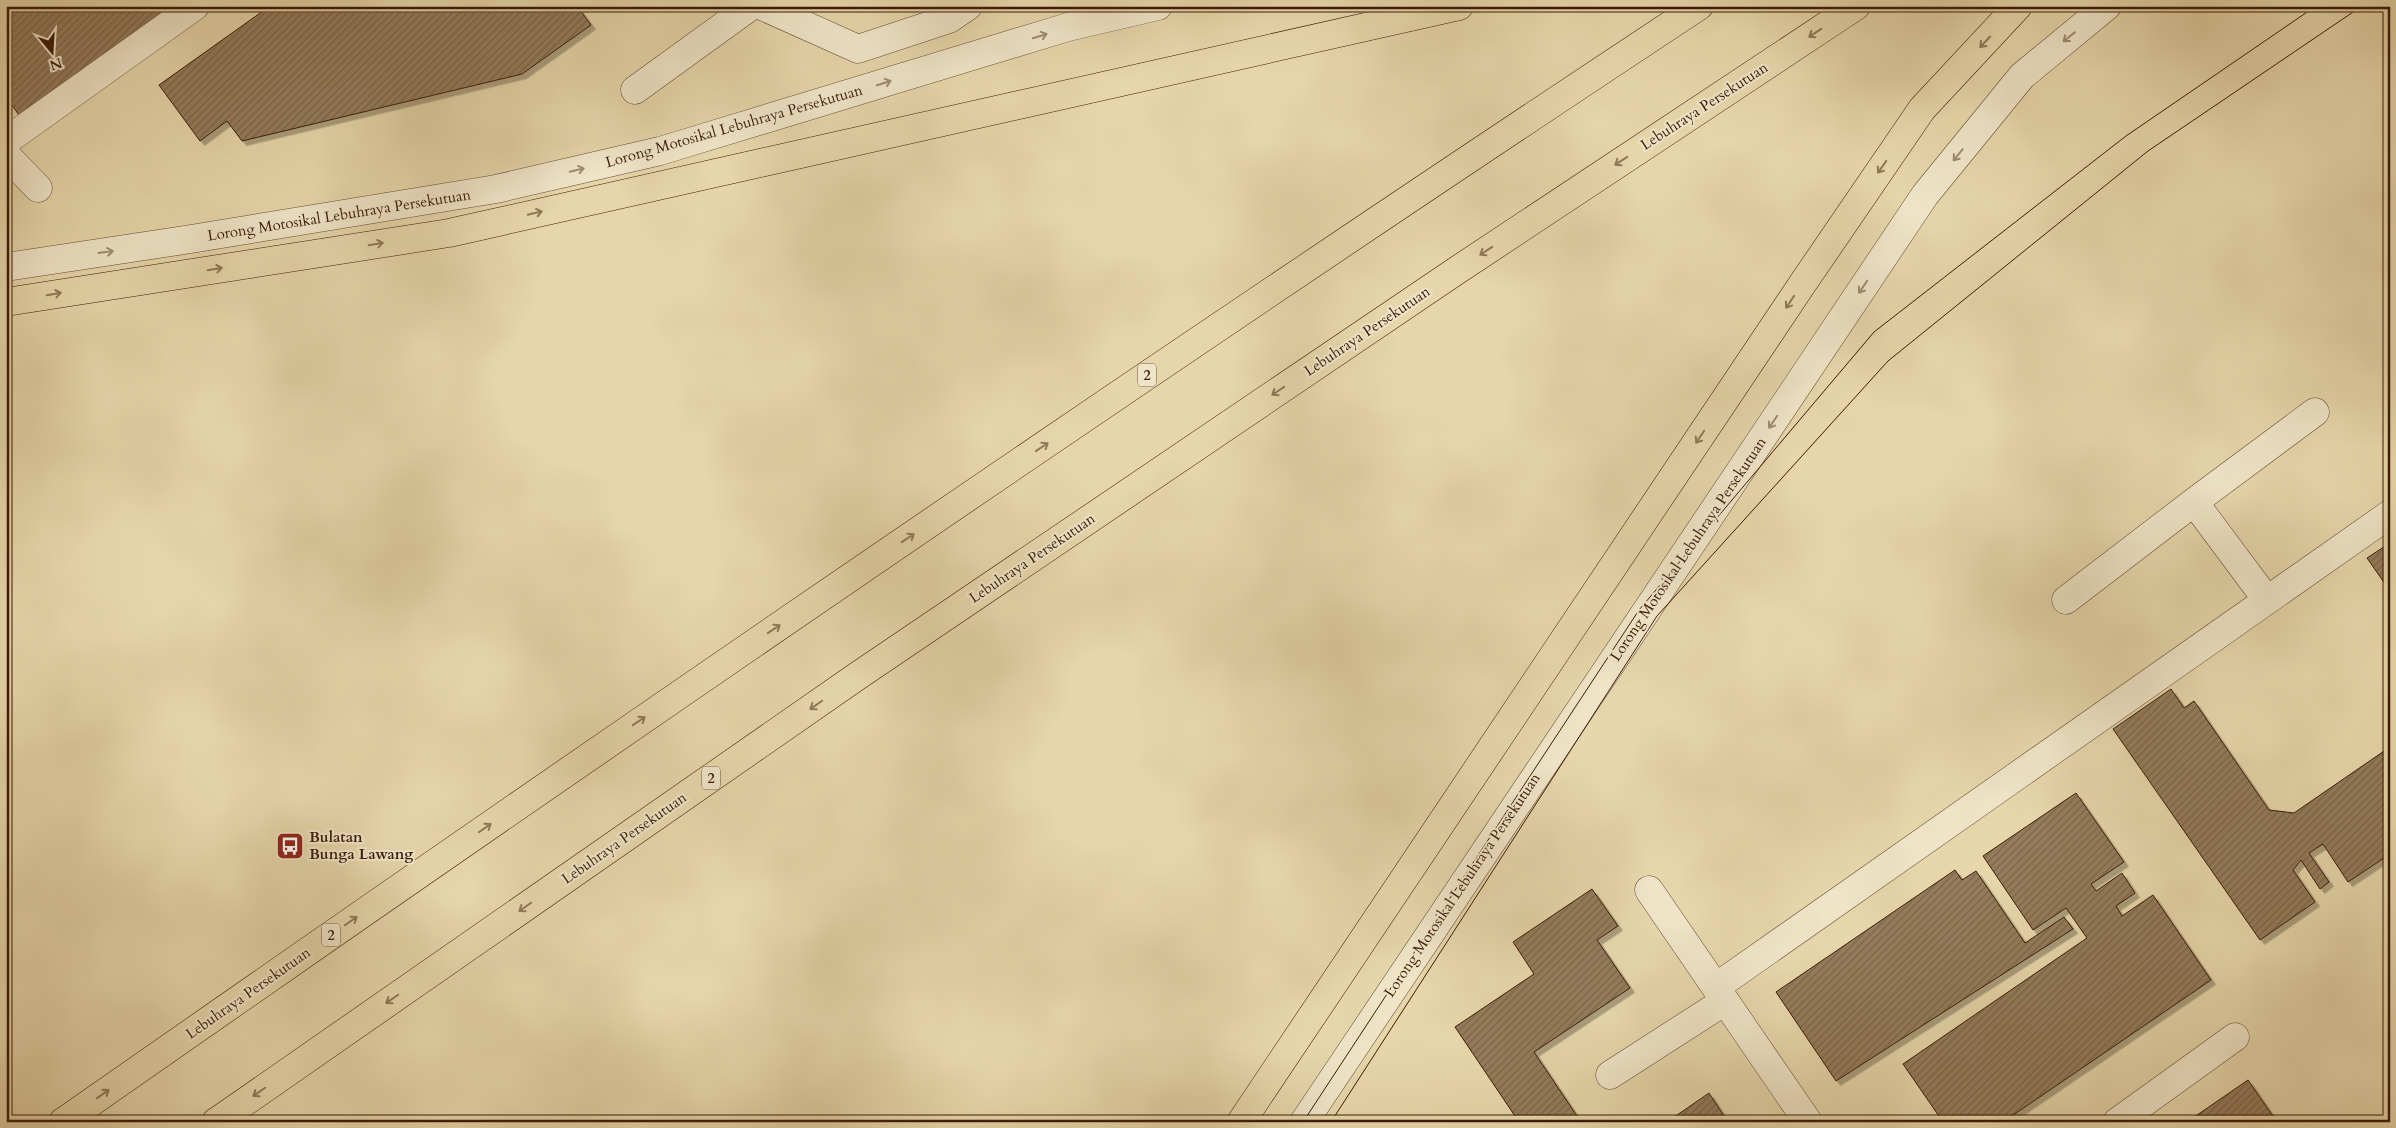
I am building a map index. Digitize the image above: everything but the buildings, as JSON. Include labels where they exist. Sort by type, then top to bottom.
[{"type":"highway","points":[[6,302],[449,233],[1459,6]]},
{"type":"highway","name":"Lebuhraya Persekutuan","points":[[63,1122],[599,748],[1392,209],[1699,6]]},
{"type":"highway","name":"Lebuhraya Persekutuan","points":[[216,1122],[856,677],[1456,271],[1856,6]]},
{"type":"highway","points":[[1242,1122],[1803,283],[1922,109],[2018,6]]},
{"type":"street","points":[[6,141],[195,6]]},
{"type":"street","points":[[635,90],[750,6]]},
{"type":"street","points":[[762,6],[858,49],[950,20],[968,6]]},
{"type":"street","name":"Lorong Motosikal Lebuhraya Persekutuan","points":[[6,266],[191,240],[496,189],[660,151],[1068,28],[1158,6]]},
{"type":"street","name":"Lorong Motosikal Lebuhraya Persekutuan","points":[[1304,1122],[1925,195],[2022,76],[2107,6]]},
{"type":"street","points":[[6,155],[38,188]]},
{"type":"street","points":[[2066,600],[2315,412]]},
{"type":"street","points":[[2194,502],[2268,600]]},
{"type":"street","points":[[1610,1074],[2390,514]]},
{"type":"street","points":[[1649,890],[1808,1122]]},
{"type":"street","points":[[2117,1122],[2235,1038]]},
{"type":"tram line","points":[[1303,1122],[1639,610],[1874,332],[2126,136],[2316,6]]},
{"type":"tram line","points":[[1331,1122],[1657,616],[1888,361],[2148,151],[2362,6]]},
{"type":"place","name":"Bulatan Bunga Lawang","points":[[290,846]]}]
